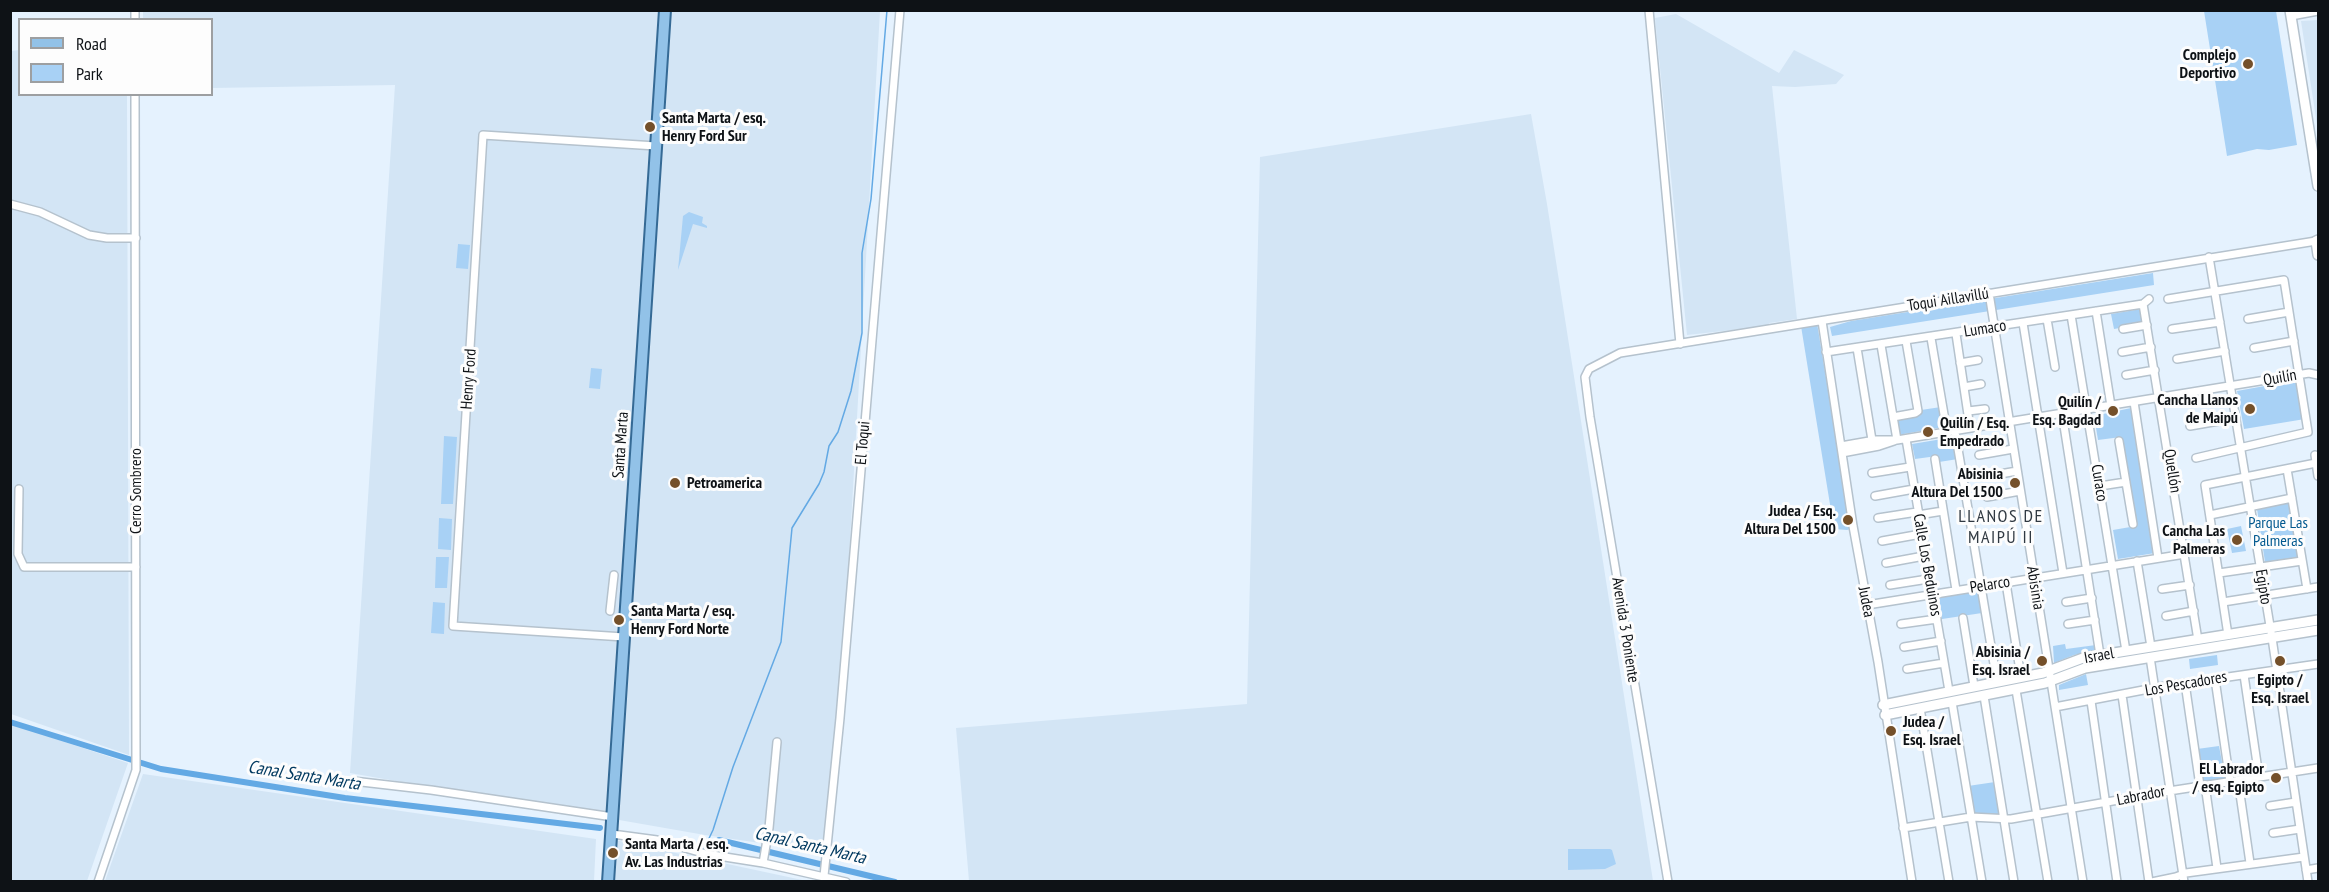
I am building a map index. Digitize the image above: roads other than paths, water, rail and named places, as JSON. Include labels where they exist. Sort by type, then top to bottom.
[{"type":"main road","name":"Santa Marta","points":[[608,882],[665,10]]},
{"type":"street","name":"El Toqui","points":[[824,872],[900,10]]},
{"type":"street","points":[[1649,10],[1680,344]]},
{"type":"street","points":[[2319,11],[2290,13],[2319,186]]},
{"type":"street","name":"Cerro Sombrero","points":[[98,882],[135,770],[136,756],[135,96]]},
{"type":"street","name":"Henry Ford","points":[[624,637],[453,626],[483,135],[656,146]]},
{"type":"street","points":[[10,204],[45,214],[89,235],[106,238],[136,238]]},
{"type":"street","points":[[2317,240],[2319,255]]},
{"type":"street","name":"Toqui Aillavillú","points":[[1585,377],[1592,366],[1611,356],[2317,240]]},
{"type":"street","name":"Egipto","points":[[2209,257],[2277,670],[2308,882]]},
{"type":"street","points":[[2168,299],[2284,280],[2308,432],[2196,458]]},
{"type":"street","name":"Abisinia","points":[[1989,293],[2083,882]]},
{"type":"street","name":"Lumaco","points":[[1826,352],[1994,328],[2146,301]]},
{"type":"street","name":"Quellón","points":[[2146,301],[2147,325],[2198,640]]},
{"type":"street","points":[[2096,311],[2111,406]]},
{"type":"street","points":[[2248,319],[2289,312]]},
{"type":"street","name":"Curaco","points":[[2071,315],[2126,651]]},
{"type":"street","points":[[2047,319],[2055,367]]},
{"type":"street","name":"Judea","points":[[1822,321],[1912,882]]},
{"type":"street","points":[[2172,329],[2220,322]]},
{"type":"street","points":[[2023,323],[2063,573]]},
{"type":"street","points":[[2123,329],[2147,325]]},
{"type":"street","points":[[1956,334],[1970,428]]},
{"type":"street","points":[[1931,338],[1981,586],[1997,682]]},
{"type":"street","points":[[1893,417],[1918,411],[1906,341]]},
{"type":"street","points":[[2254,348],[2294,341]]},
{"type":"street","points":[[1881,345],[1896,440]]},
{"type":"street","points":[[2122,352],[2151,347]]},
{"type":"street","points":[[1857,348],[1872,440]]},
{"type":"street","points":[[2177,359],[2225,351]]},
{"type":"street","points":[[1960,363],[1977,360]]},
{"type":"street","name":"Quilín","points":[[2309,373],[2319,367]]},
{"type":"street","points":[[2126,375],[2155,370]]},
{"type":"street","name":"Quilín","points":[[1842,449],[1872,440],[1905,439],[2300,374],[2319,375]]},
{"type":"street","name":"Avenida 3 Poniente","points":[[1585,377],[1638,711],[1668,882]]},
{"type":"street","points":[[1964,387],[1981,384]]},
{"type":"street","points":[[2134,402],[2158,558]]},
{"type":"street","points":[[1968,411],[1985,409]]},
{"type":"street","points":[[2062,413],[2100,655]]},
{"type":"street","points":[[2190,426],[2236,418]]},
{"type":"street","name":"Calle Los Beduinos","points":[[1905,439],[1949,691]]},
{"type":"street","name":"Quilín","points":[[1842,449],[1879,446],[1896,440]]},
{"type":"street","points":[[2120,441],[2133,524]]},
{"type":"street","points":[[1979,455],[2013,449]]},
{"type":"street","points":[[1935,459],[1956,590]]},
{"type":"street","points":[[2229,635],[2205,485],[2287,469],[2316,459],[2319,476]]},
{"type":"street","points":[[1872,473],[1910,467]]},
{"type":"street","points":[[2287,469],[2307,589]]},
{"type":"street","points":[[1983,477],[2017,471]]},
{"type":"street","points":[[2100,486],[2126,482]]},
{"type":"street","points":[[20,489],[18,554],[24,567],[136,567]]},
{"type":"street","points":[[1875,496],[1914,489]]},
{"type":"street","points":[[1987,497],[2020,491]]},
{"type":"street","points":[[2210,515],[2292,498]]},
{"type":"street","points":[[1878,518],[1943,511]]},
{"type":"street","points":[[1882,541],[1921,534]]},
{"type":"street","name":"Pelarco","points":[[1867,605],[2185,554]]},
{"type":"street","points":[[1886,563],[1924,556]]},
{"type":"street","points":[[2137,561],[2183,878]]},
{"type":"street","points":[[2219,573],[2302,561]]},
{"type":"street","points":[[610,611],[614,575]]},
{"type":"street","points":[[1890,585],[1928,579]]},
{"type":"street","points":[[2006,582],[2021,677]]},
{"type":"street","points":[[2162,589],[2190,585]]},
{"type":"street","points":[[2223,602],[2319,587]]},
{"type":"street","points":[[2066,602],[2092,598]]},
{"type":"street","points":[[2166,616],[2194,611]]},
{"type":"street","points":[[1963,618],[1974,686]]},
{"type":"street","points":[[1901,624],[1937,619]]},
{"type":"street","points":[[2068,624],[2095,620]]},
{"type":"street","name":"Israel","points":[[1885,715],[2016,690],[2050,676],[2079,659],[2126,651],[2150,652],[2271,633],[2319,620]]},
{"type":"street","name":"Israel","points":[[1884,705],[2021,677],[2050,676],[2198,640],[2229,635],[2319,630]]},
{"type":"street","points":[[1904,647],[1941,640]]},
{"type":"street","points":[[1907,669],[1944,663]]},
{"type":"street","name":"Los Pescadores","points":[[2055,707],[2186,683],[2318,666]]},
{"type":"street","points":[[2244,675],[2259,777]]},
{"type":"street","points":[[2215,679],[2230,782]]},
{"type":"street","points":[[2186,683],[2217,868]]},
{"type":"street","points":[[2016,690],[2048,882]]},
{"type":"street","points":[[2122,695],[2151,882],[2183,878],[2217,868],[2304,857]]},
{"type":"street","points":[[1984,696],[2014,882]]},
{"type":"street","points":[[2091,701],[2117,882]]},
{"type":"street","points":[[1952,702],[1982,882]]},
{"type":"street","points":[[1920,708],[1949,882]]},
{"type":"street","points":[[763,863],[766,854],[777,741]]},
{"type":"street","name":"Labrador","points":[[1903,828],[1971,817],[2004,819],[2037,815],[2169,791],[2319,768]]},
{"type":"street","points":[[353,780],[613,817]]},
{"type":"street","points":[[2238,780],[2250,863]]},
{"type":"street","points":[[2270,806],[2296,802]]},
{"type":"street","points":[[2273,833],[2300,829]]},
{"type":"street","points":[[612,834],[657,840],[706,854],[824,872],[846,882]]},
{"type":"street","points":[[2306,870],[2319,868]]},
{"type":"waterway","points":[[703,851],[713,830],[733,767],[781,642],[792,528],[819,484],[829,446],[838,432],[851,391],[862,333],[862,253],[871,199],[887,10]]},
{"type":"waterway","name":"Canal Santa Marta","points":[[10,722],[161,769],[345,798],[600,828]]},
{"type":"waterway","name":"Canal Santa Marta","points":[[719,840],[895,882]]},
{"type":"waterway","points":[[697,861],[700,855]]},
{"type":"place","name":"Complejo Deportivo","points":[[2248,64]]},
{"type":"place","name":"Santa Marta / esq. Henry Ford Sur","points":[[650,127]]},
{"type":"place","name":"Cancha Llanos de Maipú","points":[[2250,409]]},
{"type":"place","name":"Quilín / Esq. Bagdad","points":[[2113,411]]},
{"type":"place","name":"Quilín / Esq. Empedrado","points":[[1928,432]]},
{"type":"place","name":"Petroamerica","points":[[675,483]]},
{"type":"place","name":"Abisinia Altura Del 1500","points":[[2015,483]]},
{"type":"place","name":"Judea / Esq. Altura Del 1500","points":[[1848,520]]},
{"type":"place","name":"Cancha Las Palmeras","points":[[2237,540]]},
{"type":"place","name":"Santa Marta / esq. Henry Ford Norte","points":[[619,620]]},
{"type":"place","name":"Abisinia / Esq. Israel","points":[[2042,661]]},
{"type":"place","name":"Egipto / Esq. Israel","points":[[2280,661]]},
{"type":"place","name":"Judea / Esq. Israel","points":[[1891,731]]},
{"type":"place","name":"El Labrador / esq. Egipto","points":[[2276,778]]},
{"type":"place","name":"Santa Marta / esq. Av. Las Industrias","points":[[613,853]]},
{"type":"district","name":"LLANOS DE MAIPÚ II","points":[[2001,527]]},
{"type":"park label","name":"Parque Las Palmeras","points":[[2278,532]]}]
